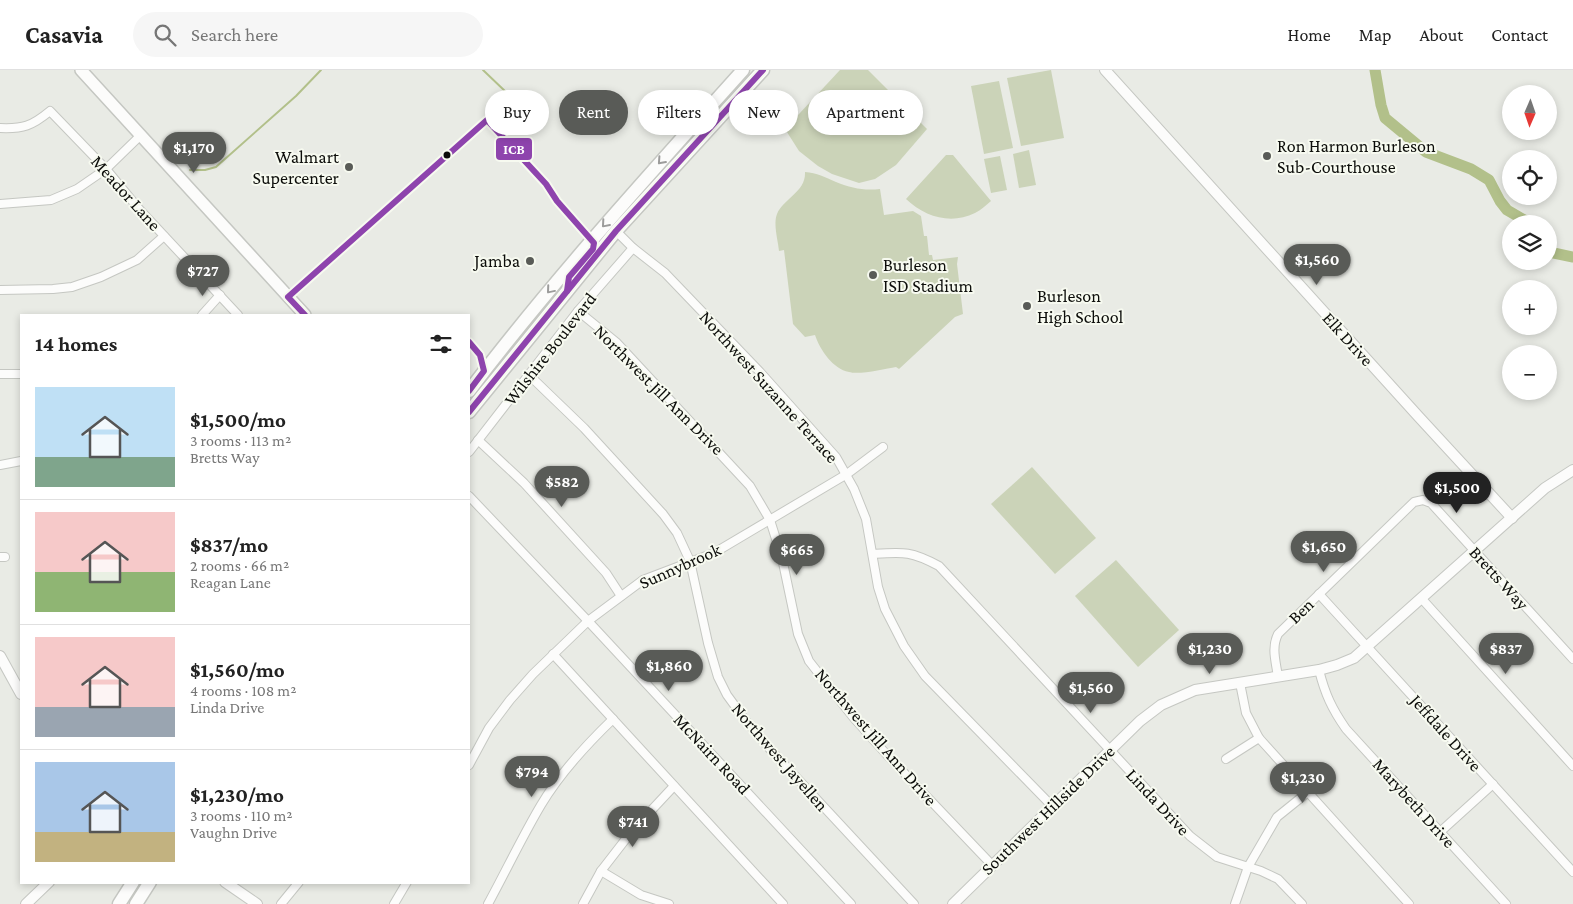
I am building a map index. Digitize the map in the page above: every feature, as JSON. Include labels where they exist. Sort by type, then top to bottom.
[{"type":"main road","points":[[81,70],[304,314]]},
{"type":"main road","points":[[470,390],[505,343],[592,239],[743,70]]},
{"type":"main road","points":[[470,411],[616,231],[763,70]]},
{"type":"main road","points":[[683,137],[693,146]]},
{"type":"main road","points":[[567,291],[569,277],[593,249],[594,243],[592,239]]},
{"type":"main road","points":[[119,904],[132,884]]},
{"type":"main road","points":[[136,904],[149,884]]},
{"type":"street","name":"Elk Drive","points":[[1105,70],[1512,518]]},
{"type":"street","name":"Meador Lane","points":[[0,128],[25,127],[38,121],[50,111],[106,169],[164,236],[237,314]]},
{"type":"street","points":[[0,204],[51,200],[77,189],[106,169],[141,135]]},
{"type":"street","name":"Northwest Suzanne Terrace","points":[[616,231],[633,248],[664,273],[760,372],[836,457],[847,474],[866,519],[878,587],[885,609],[904,646],[925,676],[1052,806]]},
{"type":"street","points":[[0,290],[72,287],[101,277],[137,260],[164,236]]},
{"type":"street","name":"Wilshire Boulevard","points":[[470,451],[578,311],[633,248]]},
{"type":"street","points":[[203,314],[220,295]]},
{"type":"street","name":"Northwest Jill Ann Drive","points":[[578,311],[616,342],[750,486],[770,520],[782,558],[798,634],[809,660],[853,716],[888,756],[992,865]]},
{"type":"street","points":[[0,374],[20,374]]},
{"type":"street","name":"Northwest Jayellen","points":[[529,375],[584,428],[663,514],[677,533],[690,561],[708,642],[718,677],[727,696],[769,748],[914,904]]},
{"type":"street","points":[[478,440],[524,483],[606,573],[621,596]]},
{"type":"street","name":"Sunnybrook","points":[[470,763],[490,728],[510,700],[553,654],[588,621],[643,580],[714,553],[847,474],[883,447]]},
{"type":"street","points":[[0,465],[20,461]]},
{"type":"street","name":"Southwest Hillside Drive","points":[[952,904],[1140,721],[1161,705],[1195,690],[1319,670],[1354,658],[1545,488],[1573,470]]},
{"type":"street","name":"McNairn Road","points":[[470,497],[851,904]]},
{"type":"street","name":"Bretts Way","points":[[1423,500],[1431,503],[1573,660]]},
{"type":"street","name":"Ben","points":[[1278,677],[1274,648],[1278,634],[1414,502],[1423,500]]},
{"type":"street","name":"Linda Drive","points":[[873,554],[902,552],[918,555],[939,566],[1190,836],[1216,857],[1278,879],[1302,904]]},
{"type":"street","name":"Jeffdale Drive","points":[[1319,594],[1573,872]]},
{"type":"street","points":[[1422,599],[1573,766]]},
{"type":"street","points":[[553,654],[783,904]]},
{"type":"street","points":[[1,661],[20,692]]},
{"type":"street","name":"Marybeth Drive","points":[[1319,670],[1324,691],[1332,710],[1346,729],[1506,904]]},
{"type":"street","points":[[1240,683],[1246,713],[1259,738],[1409,904]]},
{"type":"street","points":[[488,904],[541,804],[591,741],[613,719]]},
{"type":"street","points":[[1226,759],[1259,738]]},
{"type":"street","points":[[1440,832],[1493,784]]},
{"type":"street","points":[[583,904],[600,871],[674,786]]},
{"type":"street","points":[[1235,904],[1248,867],[1277,818],[1308,792]]},
{"type":"street","points":[[600,871],[642,895],[669,904]]},
{"type":"street","points":[[26,904],[47,884]]},
{"type":"street","points":[[228,884],[258,904]]},
{"type":"street","points":[[281,904],[296,884]]},
{"type":"street","points":[[394,904],[406,884]]},
{"type":"green space","points":[[840,70],[868,70],[888,90],[821,90]]},
{"type":"green space","points":[[1051,70],[1064,138],[1021,146],[1007,78]]},
{"type":"green space","points":[[999,81],[1013,148],[984,154],[971,86]]},
{"type":"green space","points":[[808,104],[808,135],[922,135],[896,165],[875,179],[859,183],[832,174],[799,151],[789,135],[798,135],[798,115]]},
{"type":"green space","points":[[923,125],[927,129],[923,134]]},
{"type":"green space","points":[[1029,150],[1036,185],[1019,188],[1013,154]]},
{"type":"green space","points":[[946,155],[953,155],[991,201],[966,217],[948,219],[930,215],[906,199]]},
{"type":"green space","points":[[1000,156],[1007,190],[991,193],[984,159]]},
{"type":"green space","name":"Burleson ISD Stadium","points":[[805,172],[817,174],[852,187],[868,190],[880,189],[884,215],[913,211],[921,216],[924,236],[927,236],[929,255],[932,255],[933,260],[958,257],[957,264],[963,314],[955,317],[899,369],[896,367],[859,373],[843,370],[828,358],[820,347],[815,335],[805,337],[793,324],[784,250],[779,251],[775,222],[780,208],[802,185]]},
{"type":"green space","points":[[1032,467],[1096,538],[1055,574],[991,504]]},
{"type":"green space","points":[[1116,560],[1179,630],[1138,667],[1075,596]]},
{"type":"waterway","points":[[190,170],[205,170],[216,167],[296,96],[321,70]]},
{"type":"waterway","points":[[483,70],[504,90]]},
{"type":"waterway","points":[[1375,70],[1385,118],[1426,152],[1471,169],[1489,180],[1500,201],[1507,210],[1516,215]]},
{"type":"waterway","points":[[1557,254],[1573,257]]},
{"type":"transit line","name":"ICB","points":[[470,411],[616,231],[763,70]]},
{"type":"transit line","name":"ICB","points":[[304,314],[288,297],[487,120],[546,184],[557,201],[594,243],[593,249],[569,277],[567,291]]},
{"type":"transit line","name":"ICB","points":[[470,343],[480,355],[484,371],[470,390]]},
{"type":"place","name":"Ron Harmon Burleson Sub-Courthouse","points":[[1267,156]]},
{"type":"place","name":"Walmart Supercenter","points":[[349,167]]},
{"type":"place","name":"Jamba","points":[[530,261]]},
{"type":"place","name":"Burleson ISD Stadium","points":[[873,275]]},
{"type":"place","name":"Burleson High School","points":[[1027,306]]}]
